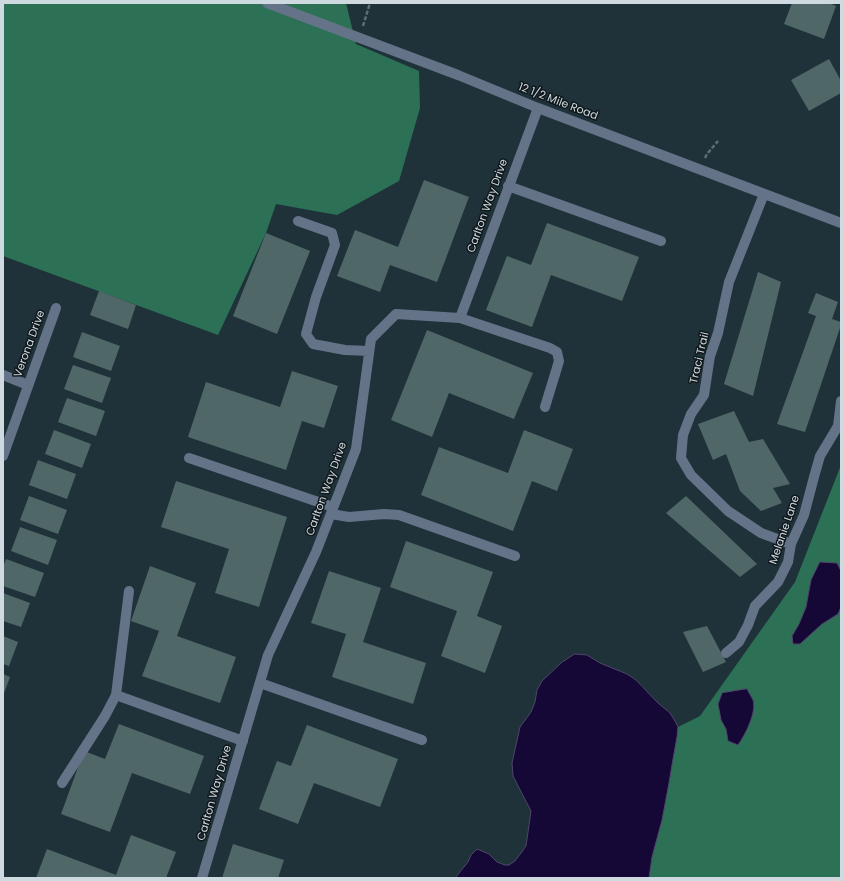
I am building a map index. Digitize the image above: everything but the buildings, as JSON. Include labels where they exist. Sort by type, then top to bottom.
[{"type":"street","name":"12 1/2 Mile Road","points":[[267,3],[458,75],[538,108],[841,222]]},
{"type":"street","name":"Carlton Way Drive","points":[[202,878],[268,655],[316,552],[356,449],[371,339],[396,314],[460,318],[538,108]]},
{"type":"street","points":[[508,186],[661,241]]},
{"type":"street","name":"Traci Trail","points":[[764,194],[729,282],[718,334],[710,356],[704,395],[691,414],[683,435],[681,458],[691,475],[728,511],[761,533],[791,544]]},
{"type":"street","points":[[298,221],[332,233],[335,245],[316,297],[306,334],[313,344],[345,350],[370,351]]},
{"type":"street","name":"Verona Drive","points":[[3,456],[56,308]]},
{"type":"street","points":[[460,318],[550,348],[557,352],[559,361],[545,407]]},
{"type":"street","points":[[3,375],[28,384]]},
{"type":"street","name":"Melanie Lane","points":[[726,653],[740,642],[755,606],[778,582],[788,562],[791,544],[804,515],[820,456],[838,426],[841,401]]},
{"type":"street","points":[[188,458],[349,517],[384,514],[399,515],[515,556]]},
{"type":"street","points":[[62,783],[105,716],[116,695],[129,591]]},
{"type":"street","points":[[260,683],[422,740]]},
{"type":"street","points":[[116,695],[242,741]]},
{"type":"path","points":[[359,38],[370,3]]},
{"type":"path","points":[[701,170],[707,154],[718,141]]},
{"type":"green space","points":[[3,3],[346,3],[356,44],[419,71],[420,108],[399,181],[337,215],[276,204],[266,233],[218,335],[3,256]]},
{"type":"green space","points":[[841,465],[841,571],[837,563],[811,580],[806,607],[792,636],[800,644],[822,624],[838,614],[841,607],[841,878],[649,878],[652,857],[662,820],[678,727],[700,716],[795,582]],"holes":[[[747,689],[754,705],[752,717],[747,730],[738,745],[728,741],[726,729],[721,720],[722,693]]]},
{"type":"shaded area","points":[[820,562],[837,563],[841,571],[841,607],[838,614],[822,624],[800,644],[793,644],[792,636],[806,607],[811,580]]},
{"type":"shaded area","points":[[575,654],[587,655],[600,663],[627,674],[636,680],[670,713],[678,727],[662,820],[652,857],[649,878],[455,878],[477,849],[489,854],[497,862],[509,865],[515,861],[526,846],[531,811],[513,776],[512,763],[520,727],[531,712],[535,702],[537,690],[542,681],[561,663]]},
{"type":"shaded area","points":[[747,689],[754,705],[752,717],[747,730],[738,745],[728,741],[726,729],[721,720],[718,704],[722,693]]}]
